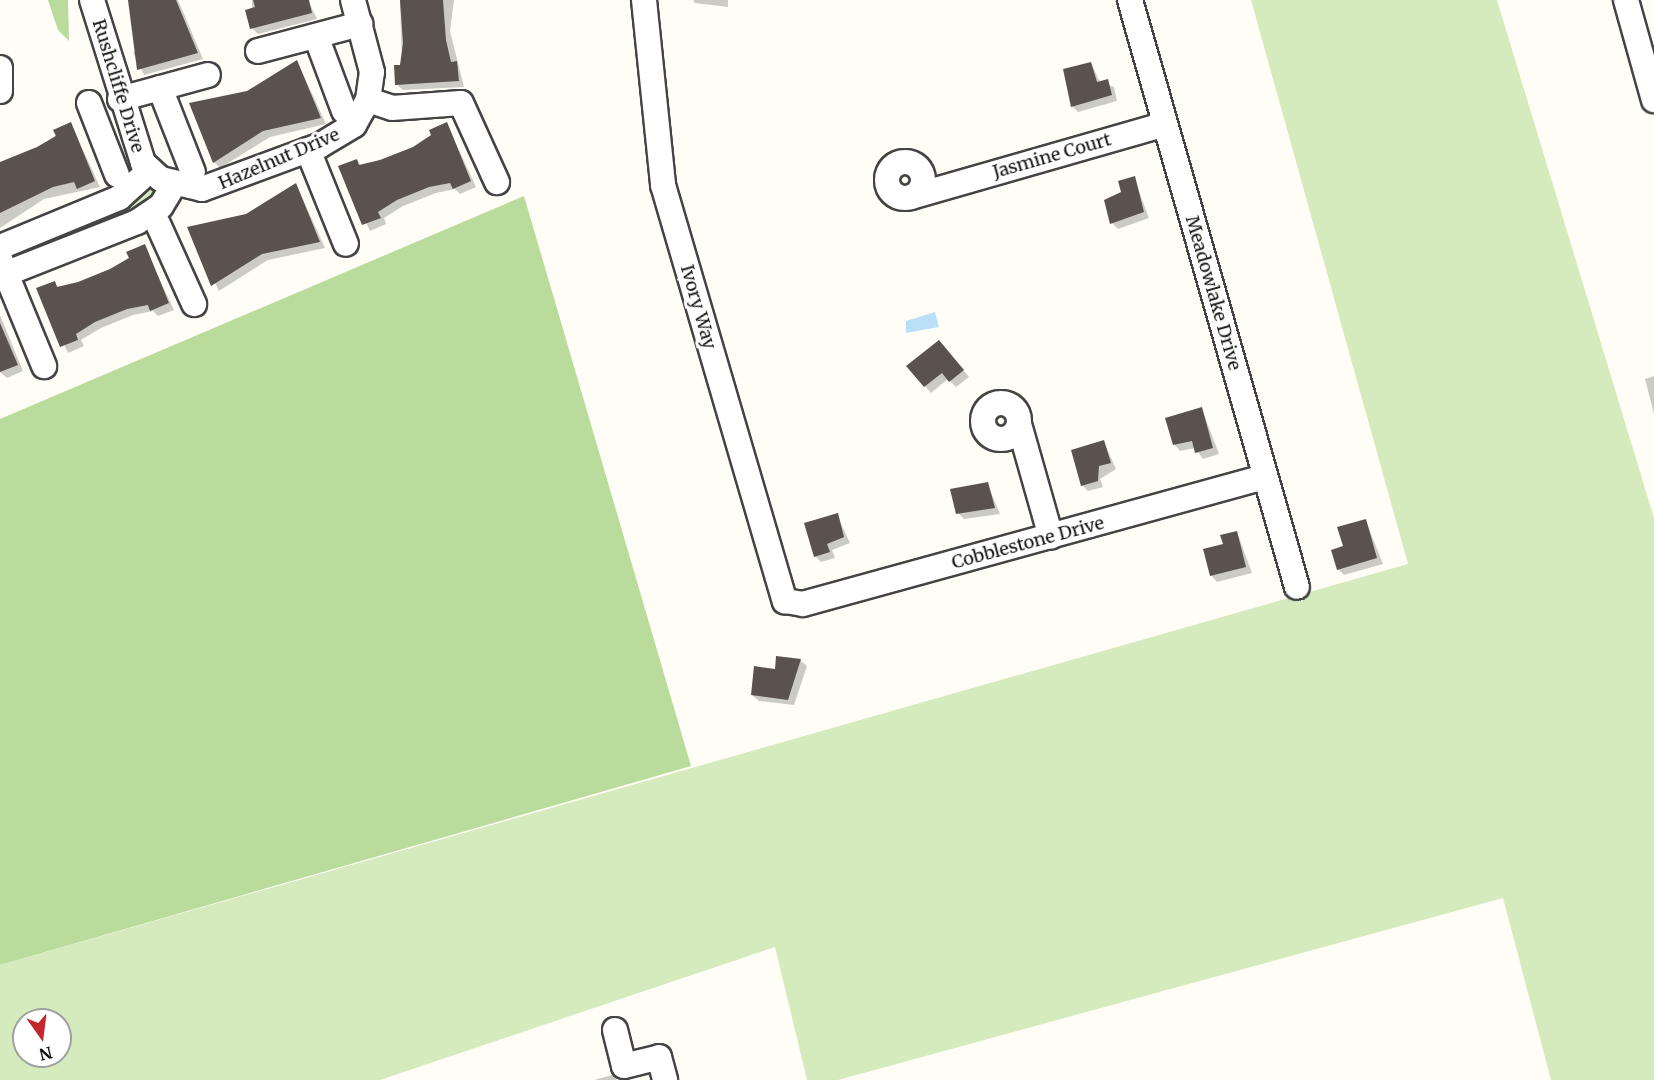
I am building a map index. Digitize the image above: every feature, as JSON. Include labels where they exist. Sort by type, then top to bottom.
[{"type":"street","name":"Rushcliffe Drive","points":[[92,0],[122,106],[150,170]]},
{"type":"street","points":[[353,0],[371,65],[368,100],[392,108],[460,103],[497,182]]},
{"type":"street","name":"Ivory Way","points":[[644,0],[663,185],[779,591],[790,604]]},
{"type":"street","name":"Meadowlake Drive","points":[[1130,0],[1297,586]]},
{"type":"street","points":[[1626,0],[1654,100]]},
{"type":"street","points":[[258,51],[360,24]]},
{"type":"street","points":[[316,36],[344,111]]},
{"type":"street","points":[[0,68],[0,91]]},
{"type":"street","points":[[117,175],[93,113],[122,106],[160,88],[208,75]]},
{"type":"street","points":[[160,88],[184,178]]},
{"type":"street","name":"Hazelnut Drive","points":[[184,178],[213,187],[308,150],[345,132],[368,100]]},
{"type":"street","name":"Jasmine Court","points":[[930,178],[901,162],[888,173],[893,194],[911,197],[930,178],[1165,124]]},
{"type":"street","points":[[308,150],[346,244]]},
{"type":"street","points":[[0,246],[120,198],[150,170],[184,178]]},
{"type":"street","points":[[44,366],[2,270],[153,213],[184,178]]},
{"type":"street","points":[[153,213],[194,304]]},
{"type":"street","points":[[1014,436],[1051,537]]},
{"type":"street","name":"Cobblestone Drive","points":[[790,604],[1051,537],[1265,477]]},
{"type":"street","points":[[615,1030],[624,1066],[659,1057],[665,1080]]},
{"type":"green space","points":[[48,0],[68,0],[69,41],[58,30]]},
{"type":"green space","points":[[1251,0],[1497,0],[1654,518],[1654,1080],[1551,1080],[1503,898],[838,1080],[807,1080],[775,947],[380,1080],[0,1080],[0,965],[1408,564]]},
{"type":"green space","points":[[148,184],[159,190],[151,205],[12,260],[10,251]]},
{"type":"green space","points":[[524,196],[691,766],[0,965],[0,419]]},
{"type":"water","points":[[935,312],[939,327],[906,333],[906,321]]},
{"type":"building","points":[[128,0],[176,0],[198,53],[137,70]]},
{"type":"building","points":[[253,0],[309,0],[312,13],[250,29],[245,10],[255,7]]},
{"type":"building","points":[[400,0],[443,0],[446,40],[451,62],[457,61],[459,81],[395,85],[394,65],[400,65],[403,43]]},
{"type":"building","points":[[297,60],[321,118],[263,131],[213,163],[189,103],[247,91]]},
{"type":"building","points":[[1091,62],[1097,82],[1108,79],[1112,95],[1071,107],[1063,69]]},
{"type":"building","points":[[71,122],[95,181],[77,189],[74,182],[53,187],[0,213],[0,162],[37,147],[56,136],[53,130]]},
{"type":"building","points":[[447,122],[471,181],[453,189],[450,183],[429,187],[397,200],[378,212],[381,218],[362,225],[338,166],[357,159],[359,165],[380,160],[413,147],[431,135],[429,130]]},
{"type":"building","points":[[1135,176],[1144,212],[1110,224],[1104,200],[1121,192],[1118,181]]},
{"type":"building","points":[[296,183],[320,242],[262,254],[211,286],[187,227],[246,214]]},
{"type":"building","points":[[145,244],[169,303],[150,311],[148,305],[127,309],[95,322],[76,334],[78,340],[60,347],[36,288],[55,281],[57,287],[78,282],[110,269],[129,258],[126,252]]},
{"type":"building","points":[[0,323],[18,365],[0,372]]},
{"type":"building","points":[[939,340],[964,370],[949,382],[942,373],[924,387],[906,366]]},
{"type":"building","points":[[1202,407],[1213,448],[1195,453],[1192,441],[1173,445],[1165,418]]},
{"type":"building","points":[[1104,440],[1111,463],[1099,466],[1098,481],[1081,486],[1071,450]]},
{"type":"building","points":[[988,482],[995,508],[956,514],[950,489]]},
{"type":"building","points":[[838,513],[844,537],[827,544],[830,552],[814,557],[804,523]]},
{"type":"building","points":[[1366,519],[1377,558],[1337,570],[1331,550],[1343,546],[1337,527]]},
{"type":"building","points":[[1237,531],[1246,567],[1210,576],[1203,549],[1223,544],[1220,535]]},
{"type":"building","points":[[776,656],[801,659],[788,700],[751,695],[754,666],[775,669]]}]
